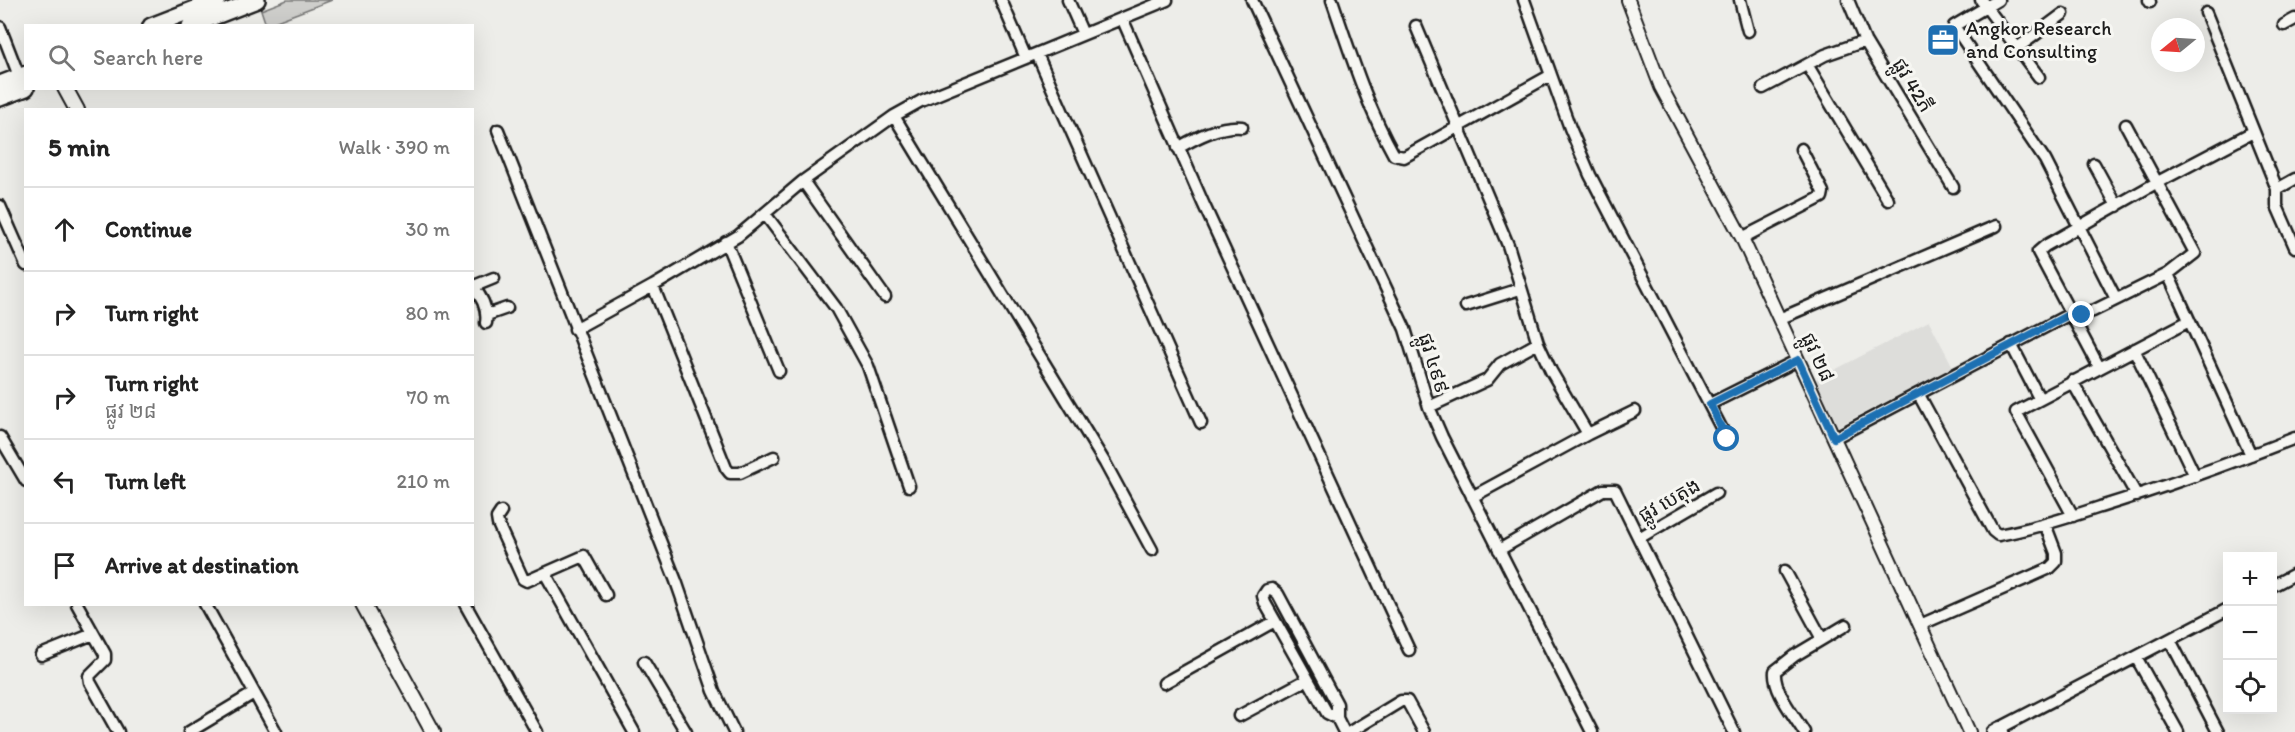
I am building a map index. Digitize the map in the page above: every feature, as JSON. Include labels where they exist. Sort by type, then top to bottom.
[{"type":"main road","points":[[156,24],[218,0]]},
{"type":"main road","points":[[195,24],[257,0]]},
{"type":"main road","points":[[0,84],[23,80]]},
{"type":"main road","points":[[0,98],[23,80]]},
{"type":"main road","points":[[66,90],[76,108]]},
{"type":"main road","points":[[364,606],[433,732]]},
{"type":"street","points":[[1000,0],[1026,58]]},
{"type":"street","points":[[1068,0],[1083,34]]},
{"type":"street","points":[[1135,0],[1140,11]]},
{"type":"street","points":[[575,329],[738,236],[803,181],[894,116],[921,101],[1167,0]]},
{"type":"street","name":"ផ្លូវ ៤៩៩","points":[[1252,0],[1405,329],[1429,407],[1472,497],[1592,732]]},
{"type":"street","points":[[1332,0],[1352,58],[1385,140],[1394,155],[1404,157],[1551,75]]},
{"type":"street","points":[[1524,0],[1590,175],[1727,439]]},
{"type":"street","name":"ផ្លូវ ២៨","points":[[1628,0],[1661,87],[1742,238],[1969,732]]},
{"type":"street","points":[[1740,0],[1748,31]]},
{"type":"street","name":"ផ្លូវ 42ភី","points":[[1848,0],[1865,41],[1953,187]]},
{"type":"street","points":[[1998,0],[1983,4],[1954,26],[2045,160],[2116,299]]},
{"type":"street","points":[[1983,4],[2039,77]]},
{"type":"street","points":[[2206,13],[2277,189],[2277,206],[2295,248]]},
{"type":"street","points":[[2016,49],[2063,14]]},
{"type":"street","points":[[1122,18],[1178,148],[1409,650]]},
{"type":"street","points":[[2284,24],[2295,19]]},
{"type":"street","points":[[1416,26],[1508,246],[1538,344],[1588,434]]},
{"type":"street","points":[[0,27],[23,80]]},
{"type":"street","points":[[1763,88],[1825,55],[1865,41]]},
{"type":"street","points":[[1037,54],[1201,423]]},
{"type":"street","points":[[1808,66],[1888,200]]},
{"type":"street","points":[[894,116],[1105,463],[1152,550]]},
{"type":"street","points":[[1834,438],[2070,314],[2082,315],[2093,311],[2168,274],[2195,253],[2126,125]]},
{"type":"street","points":[[1178,148],[1195,138],[1222,129],[1233,126],[1242,127]]},
{"type":"street","points":[[498,130],[676,581],[714,691],[734,732]]},
{"type":"street","points":[[2099,368],[2038,252],[2156,183],[2253,132]]},
{"type":"street","points":[[1742,238],[1822,197],[1823,192],[1801,149]]},
{"type":"street","points":[[2094,164],[2117,206]]},
{"type":"street","points":[[2277,189],[2295,179]]},
{"type":"street","points":[[803,181],[885,297]]},
{"type":"street","points":[[0,206],[24,260]]},
{"type":"street","points":[[765,214],[836,308],[868,366],[909,486]]},
{"type":"street","points":[[1779,319],[1996,226]]},
{"type":"street","points":[[726,242],[779,372]]},
{"type":"street","points":[[2168,274],[2251,455]]},
{"type":"street","points":[[474,287],[495,278]]},
{"type":"street","points":[[653,286],[726,468],[730,473],[740,473],[774,457]]},
{"type":"street","points":[[474,288],[478,292],[487,319],[507,308]]},
{"type":"street","points":[[1466,306],[1520,289]]},
{"type":"street","points":[[2073,516],[2016,412],[2189,321]]},
{"type":"street","points":[[1429,407],[1487,380],[1500,364],[1538,344]]},
{"type":"street","points":[[2011,344],[2039,399]]},
{"type":"street","points":[[2134,349],[2195,476]]},
{"type":"street","points":[[1710,404],[1798,360]]},
{"type":"street","points":[[2072,381],[2137,496]]},
{"type":"street","points":[[1919,395],[1993,531],[1998,535],[2045,524],[2137,496],[2295,438]]},
{"type":"street","points":[[1472,497],[1635,411]]},
{"type":"street","points":[[0,436],[24,478]]},
{"type":"street","points":[[1499,550],[1603,490],[1615,490],[1734,732]]},
{"type":"street","name":"ផ្លូវ បេតុង","points":[[1639,538],[1716,493]]},
{"type":"street","points":[[501,512],[497,518],[498,524],[523,579],[527,581],[584,556],[606,596]]},
{"type":"street","points":[[1920,625],[2050,568],[2056,562],[2056,554],[2045,524]]},
{"type":"street","points":[[1785,571],[1822,639]]},
{"type":"street","points":[[545,573],[634,732]]},
{"type":"street","points":[[2277,583],[2295,574]]},
{"type":"street","points":[[1337,717],[1327,712],[1275,621],[1263,596],[1267,590],[1272,589],[1278,594],[1337,704],[1337,717],[1344,732]]},
{"type":"street","points":[[78,606],[105,654],[105,660],[89,676],[90,682],[118,732]]},
{"type":"street","points":[[207,606],[276,732]]},
{"type":"street","points":[[466,606],[537,732]]},
{"type":"street","points":[[1998,731],[2223,612]]},
{"type":"street","points":[[1164,683],[1275,621]]},
{"type":"street","points":[[1804,732],[1778,689],[1774,677],[1775,671],[1794,656],[1846,625]]},
{"type":"street","points":[[41,656],[93,634]]},
{"type":"street","points":[[2170,640],[2218,732]]},
{"type":"street","points":[[2136,657],[2178,732]]},
{"type":"street","points":[[644,662],[686,732]]},
{"type":"street","points":[[1239,716],[1308,679]]},
{"type":"street","points":[[189,732],[254,693]]},
{"type":"street","points":[[1350,732],[1401,701],[1407,701],[1424,732]]},
{"type":"shaded area","points":[[287,0],[332,0],[269,24],[266,24],[261,10]]},
{"type":"shaded area","points":[[1929,321],[1953,367],[1836,427],[1815,380]]},
{"type":"place","name":"Angkor Research and Consulting","points":[[1943,40]]},
{"type":"route","points":[[1727,439],[1710,404],[1798,360],[1834,438],[2070,314],[2082,315]]}]
